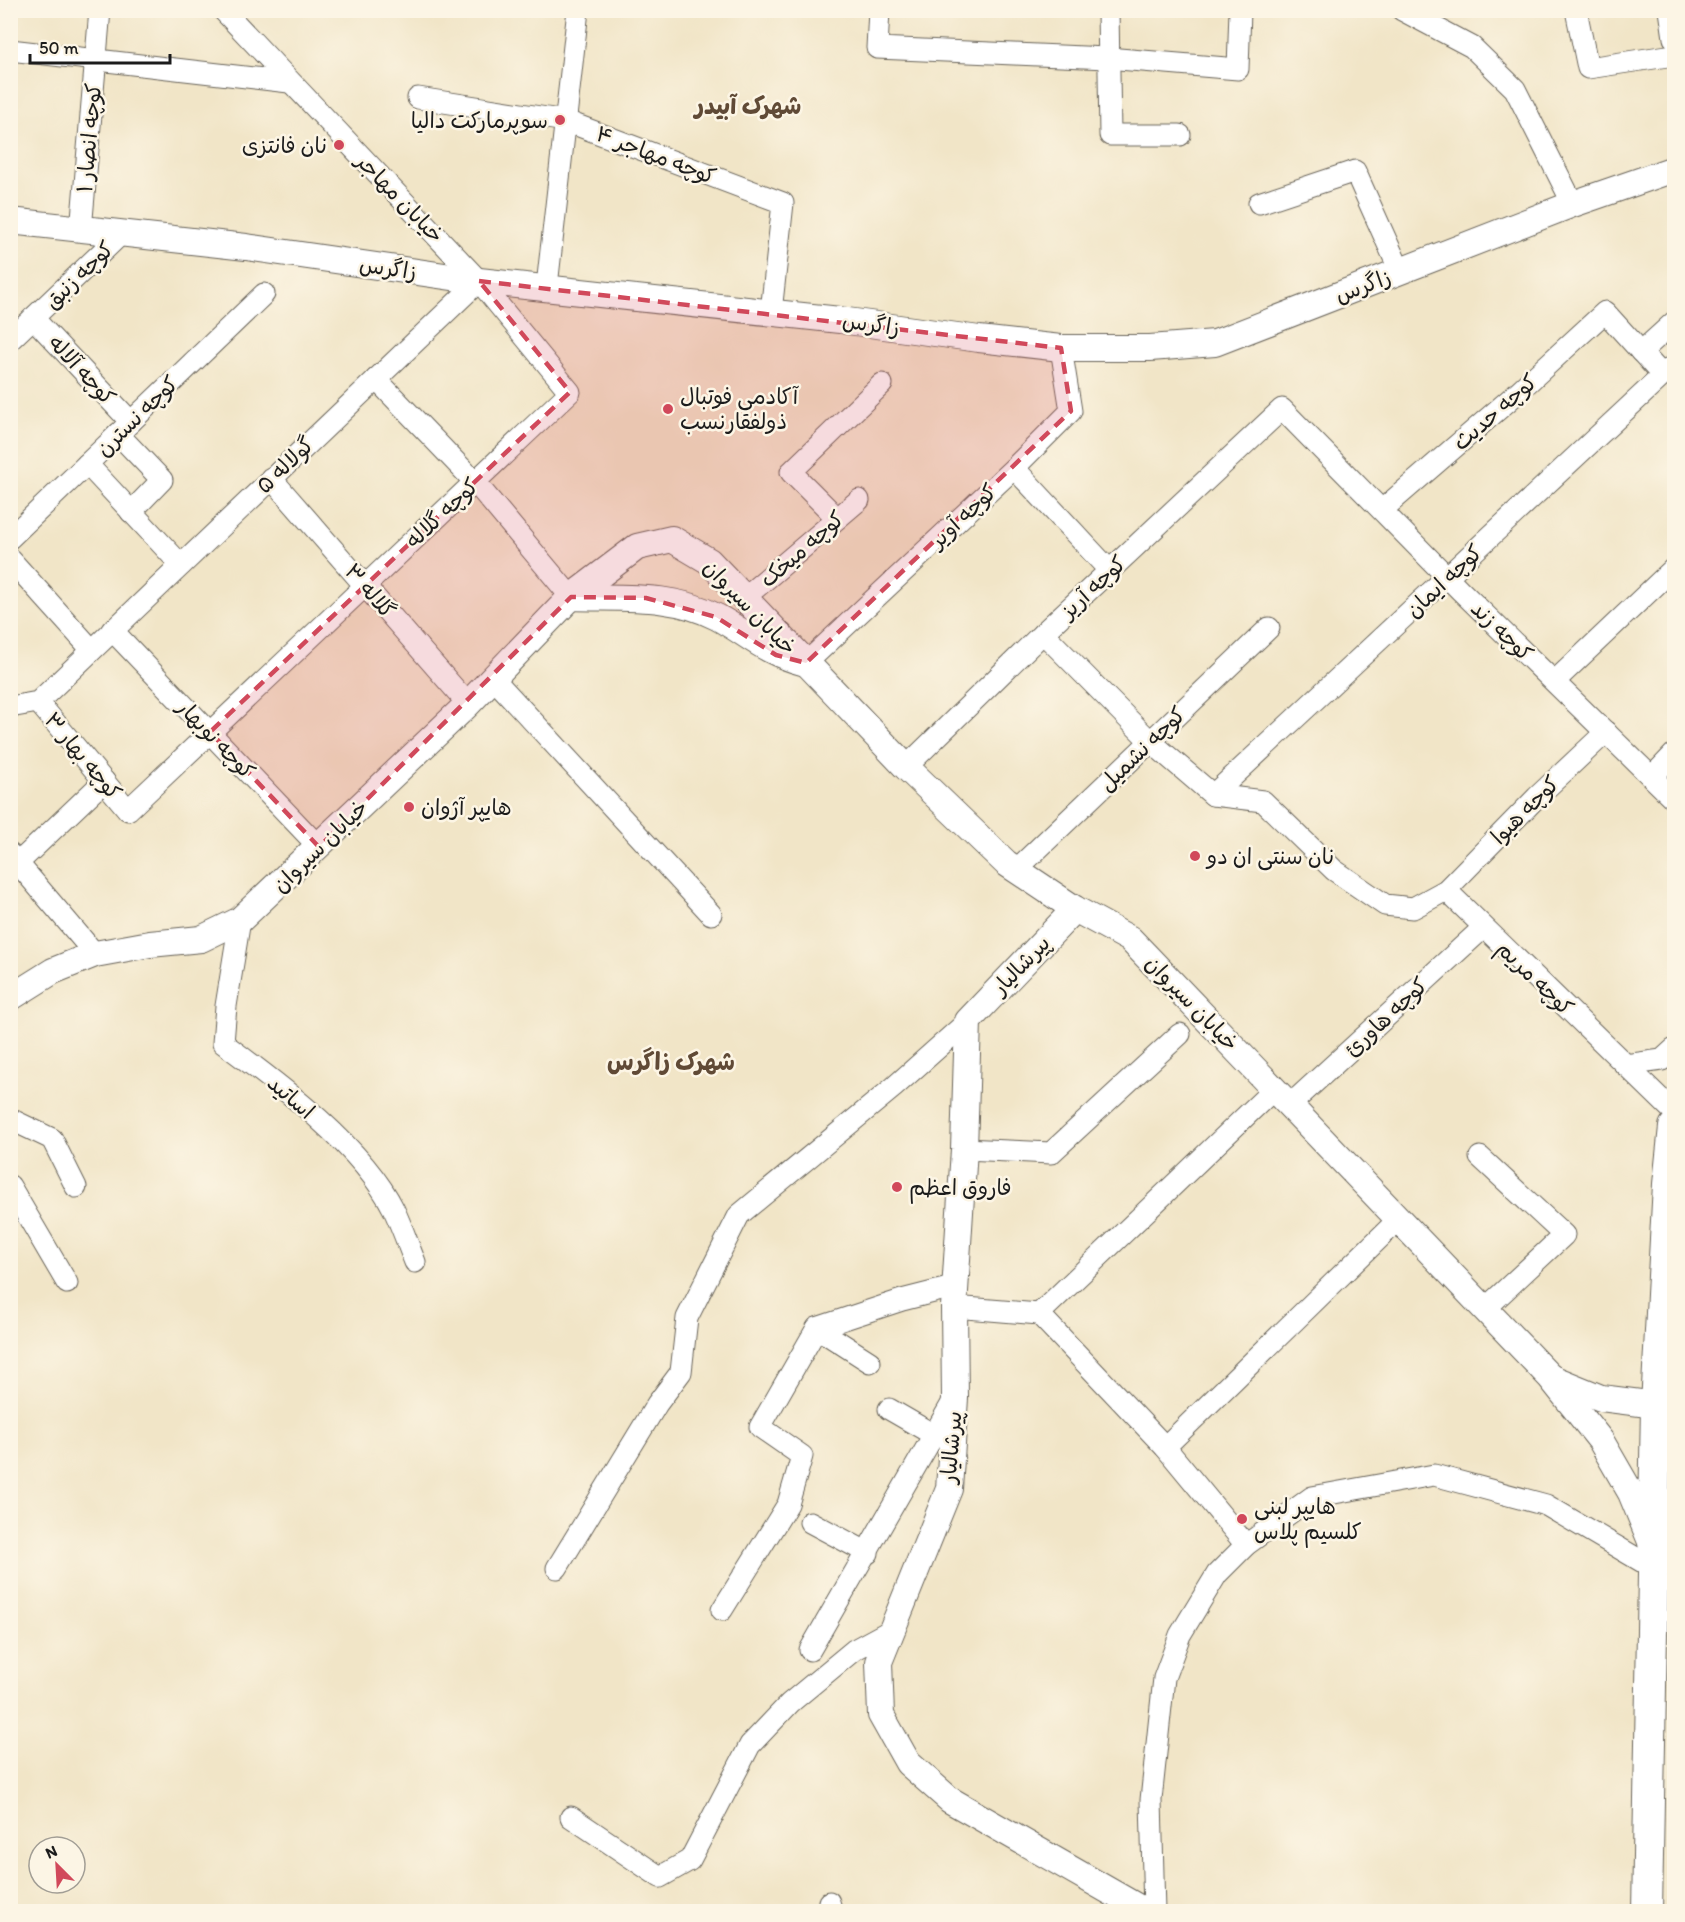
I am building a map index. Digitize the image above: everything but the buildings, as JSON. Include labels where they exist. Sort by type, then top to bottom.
[{"type":"main road","points":[[1647,1911],[1656,1405],[1668,1184],[1674,1127]]},
{"type":"street","name":"کوچه انصار ۱","points":[[81,230],[100,10]]},
{"type":"street","name":"خیابان مهاجر","points":[[223,10],[478,281]]},
{"type":"street","points":[[547,286],[578,10]]},
{"type":"street","points":[[879,10],[877,48],[1107,58],[1238,69],[1240,10]]},
{"type":"street","points":[[1108,10],[1110,135],[1180,135]]},
{"type":"street","points":[[1402,10],[1472,47],[1515,89],[1572,204]]},
{"type":"street","points":[[1576,10],[1588,68],[1674,55]]},
{"type":"street","points":[[1670,10],[1674,38]]},
{"type":"street","points":[[10,50],[290,82]]},
{"type":"street","name":"کوچه مهاجر ۴","points":[[418,98],[566,121],[783,203],[771,312]]},
{"type":"street","name":"زاگرس","points":[[10,221],[246,247],[478,281],[547,286],[1061,348],[1150,348],[1215,343],[1572,204],[1674,169]]},
{"type":"street","points":[[1259,203],[1355,171],[1400,272]]},
{"type":"street","name":"زاگرس","points":[[10,205],[40,225]]},
{"type":"street","name":"کوچه زنبق","points":[[10,340],[121,234]]},
{"type":"street","name":"گولاله ۵","points":[[38,702],[478,281]]},
{"type":"street","name":"کوچه گلاله","points":[[128,810],[570,392],[478,281]]},
{"type":"street","name":"کوچه نسترن","points":[[10,538],[264,294]]},
{"type":"street","name":"کوچه حدیث","points":[[1382,510],[1508,401],[1605,312],[1641,352]]},
{"type":"street","name":"کوچه آلاله","points":[[33,318],[125,428],[162,480],[131,512]]},
{"type":"street","points":[[1669,370],[1641,352],[1674,322]]},
{"type":"street","name":"کوچه آویر","points":[[806,663],[1014,468],[1071,411],[1061,348]]},
{"type":"street","name":"کوچه ایمان","points":[[1213,795],[1669,370]]},
{"type":"street","points":[[376,379],[475,482],[571,597]]},
{"type":"street","points":[[837,518],[792,472],[882,384]]},
{"type":"street","name":"کوچه زند","points":[[1282,410],[1448,578],[1674,799]]},
{"type":"street","name":"کوچه آریز","points":[[906,767],[1043,633],[1282,410]]},
{"type":"street","points":[[87,464],[181,565]]},
{"type":"street","points":[[1014,468],[1110,571]]},
{"type":"street","name":"گلاله ۳","points":[[271,478],[468,704]]},
{"type":"street","name":"کوچه میخک","points":[[744,598],[859,500]]},
{"type":"street","name":"خیابان سیروان","points":[[10,998],[53,971],[95,954],[150,944],[201,939],[240,920],[468,704],[571,597],[637,547],[672,539],[709,561],[906,767],[1016,870],[1075,909],[1130,939],[1550,1377],[1601,1441],[1631,1492],[1653,1558]]},
{"type":"street","points":[[10,559],[92,650]]},
{"type":"street","points":[[1555,681],[1674,568]]},
{"type":"street","name":"خیابان سیروان","points":[[571,597],[646,598],[674,602],[716,617],[776,655],[806,663]]},
{"type":"street","name":"کوچه نشمیل","points":[[1016,870],[1269,628]]},
{"type":"street","name":"کوچه نوبهار","points":[[112,630],[319,847]]},
{"type":"street","points":[[1043,633],[1150,741],[1213,795]]},
{"type":"street","points":[[493,678],[711,914]]},
{"type":"street","points":[[10,707],[38,702]]},
{"type":"street","name":"کوچه بهار ۳","points":[[38,702],[128,810]]},
{"type":"street","name":"کوچه هیوا","points":[[1213,795],[1263,801],[1334,870],[1385,905],[1413,908],[1446,890],[1606,732]]},
{"type":"street","points":[[1652,777],[1674,754]]},
{"type":"street","points":[[95,954],[14,858],[104,781]]},
{"type":"street","name":"کوچه مریم","points":[[1446,890],[1674,1113]]},
{"type":"street","name":"پیرشالیار","points":[[1075,909],[968,1021],[964,1149],[955,1296],[955,1398],[949,1489],[879,1662],[881,1715],[908,1763],[950,1800],[1146,1911]]},
{"type":"street","name":"اساتید","points":[[240,920],[226,1005],[223,1043],[288,1091],[358,1158],[394,1209],[415,1262]]},
{"type":"street","name":"کوچه هاورئ","points":[[1039,1314],[1282,1097],[1483,928]]},
{"type":"street","points":[[557,1568],[657,1404],[681,1372],[687,1318],[739,1215],[894,1087],[968,1021]]},
{"type":"street","points":[[964,1149],[1051,1153],[1180,1034]]},
{"type":"street","points":[[1625,1065],[1662,1060],[1674,1049]]},
{"type":"street","points":[[10,1119],[52,1139],[76,1187]]},
{"type":"street","points":[[1480,1157],[1563,1234],[1485,1309]]},
{"type":"street","points":[[10,1186],[67,1283]]},
{"type":"street","points":[[1166,1447],[1399,1219]]},
{"type":"street","points":[[722,1610],[788,1504],[802,1456],[760,1427],[817,1328],[902,1300],[955,1296],[1039,1314],[1166,1447],[1246,1545]]},
{"type":"street","points":[[817,1328],[870,1362]]},
{"type":"street","points":[[1550,1377],[1601,1398],[1656,1405]]},
{"type":"street","points":[[810,1650],[868,1553],[955,1398]]},
{"type":"street","points":[[889,1409],[934,1435]]},
{"type":"street","points":[[1154,1911],[1151,1800],[1164,1678],[1180,1635],[1217,1574],[1246,1545],[1312,1497],[1434,1474],[1546,1505],[1653,1558]]},
{"type":"street","points":[[810,1522],[868,1553]]},
{"type":"street","points":[[571,1817],[660,1877],[690,1860],[750,1745],[790,1703],[854,1650],[891,1630]]},
{"type":"highlighted area","points":[[479,281],[1061,348],[1071,411],[806,663],[776,655],[716,617],[646,598],[571,597],[319,847],[210,732],[570,392]]},
{"type":"place","name":"سوپرمارکت دالیا","points":[[560,120]]},
{"type":"place","name":"نان فانتزی","points":[[339,145]]},
{"type":"place","name":"آکادمی فوتبال ذولفقارنسب","points":[[668,409]]},
{"type":"place","name":"هایپر آژوان","points":[[409,807]]},
{"type":"place","name":"نان سنتی ان دو","points":[[1195,856]]},
{"type":"place","name":"فاروق اعظم","points":[[897,1187]]},
{"type":"place","name":"هایپر لبنی کلسیم پلاس","points":[[1242,1519]]},
{"type":"district","name":"شهرک آبیدر","points":[[748,105]]},
{"type":"district","name":"شهرک زاگرس","points":[[671,1061]]}]
